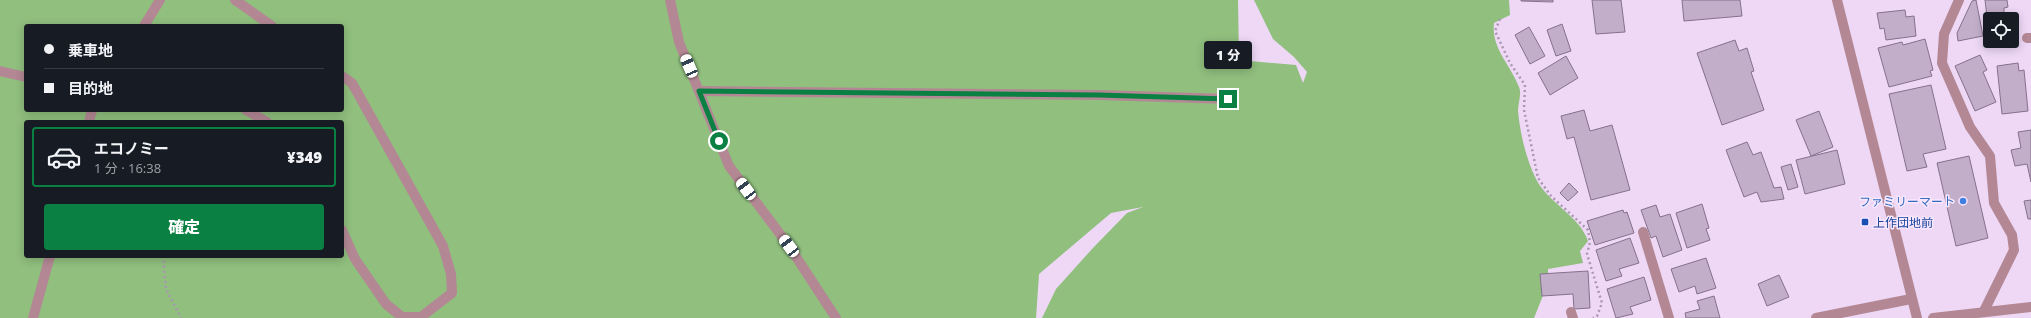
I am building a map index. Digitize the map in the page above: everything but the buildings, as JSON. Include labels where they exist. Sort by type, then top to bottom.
[{"type":"street","points":[[145,24],[160,0]]},
{"type":"street","points":[[235,0],[269,24]]},
{"type":"street","points":[[670,0],[679,42],[729,166],[789,246],[836,318]]},
{"type":"street","points":[[1837,0],[1917,318]]},
{"type":"street","points":[[1959,0],[1944,34],[1942,63],[1970,127],[1990,156],[1994,203],[2012,235],[2014,250],[1984,311]]},
{"type":"street","points":[[0,71],[24,77]]},
{"type":"street","points":[[344,77],[352,83],[443,246],[451,274],[452,293],[421,317],[402,317],[386,304],[355,259],[344,234]]},
{"type":"street","points":[[699,91],[1099,95],[1228,99]]},
{"type":"street","points":[[250,112],[264,120]]},
{"type":"street","points":[[1643,232],[1669,318]]},
{"type":"street","points":[[33,318],[49,258]]},
{"type":"street","points":[[1816,318],[1911,299]]},
{"type":"street","points":[[1933,318],[1984,311],[2031,307]]},
{"type":"path","points":[[1500,19],[1495,31],[1510,63],[1525,85],[1524,110],[1538,178],[1551,196],[1588,230],[1590,242],[1587,254],[1602,302],[1597,316],[1592,318]]},
{"type":"path","points":[[163,258],[166,289],[181,318]]},
{"type":"green space","points":[[0,0],[1238,0],[1239,60],[1296,65],[1303,83],[1307,72],[1294,57],[1273,39],[1254,0],[1509,0],[1510,15],[1494,23],[1494,32],[1498,48],[1520,90],[1518,111],[1526,154],[1532,171],[1541,188],[1578,224],[1588,241],[1580,251],[1583,263],[1548,269],[1548,283],[1534,318],[1042,318],[1056,289],[1092,249],[1127,213],[1143,207],[1111,213],[1039,274],[1036,318],[0,318]]},
{"type":"place","name":"ファミリーマート","points":[[1963,201]]},
{"type":"place","name":"上作団地前","points":[[1865,222]]},
{"type":"route","points":[[719,141],[699,91],[1099,95],[1228,99]]}]
